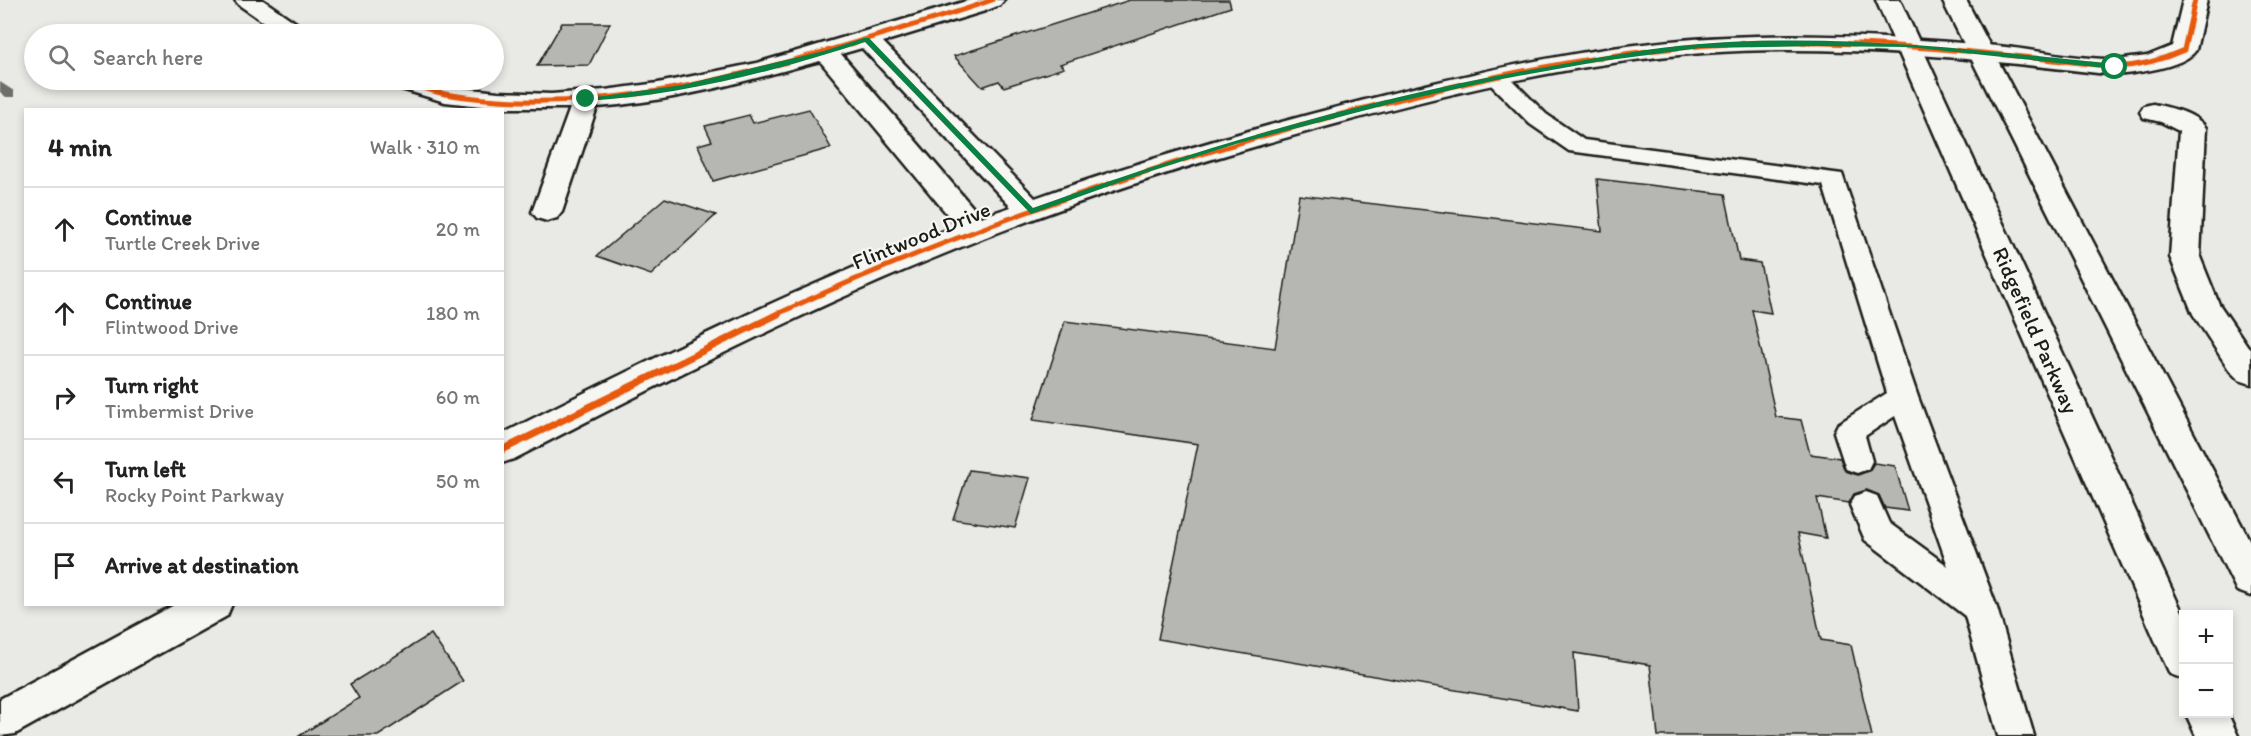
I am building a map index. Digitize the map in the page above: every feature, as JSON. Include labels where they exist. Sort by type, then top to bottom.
[{"type":"street","points":[[247,0],[282,24]]},
{"type":"street","points":[[431,90],[444,94],[517,102],[625,96],[682,88],[826,52],[992,0]]},
{"type":"street","name":"Ridgefield Parkway","points":[[1888,0],[2179,650]]},
{"type":"street","points":[[1954,0],[2242,543],[2251,580]]},
{"type":"street","name":"Flintwood Drive","points":[[504,449],[712,344],[891,264],[1148,169],[1236,142],[1396,100],[1496,77],[1602,59],[1700,46],[1771,43],[1909,45],[2115,67],[2138,66],[2162,61],[2184,50],[2195,0]]},
{"type":"street","points":[[867,39],[1031,211]]},
{"type":"street","points":[[826,52],[977,231]]},
{"type":"street","points":[[547,212],[586,99]]},
{"type":"street","points":[[2153,112],[2170,116],[2193,128],[2185,257],[2204,306],[2242,363],[2251,372]]},
{"type":"street","points":[[0,720],[209,606]]},
{"type":"street","points":[[2209,718],[2217,736]]},
{"type":"lane","points":[[1496,77],[1538,119],[1577,146],[1833,178],[1903,397],[1980,608],[2016,736]]},
{"type":"lane","points":[[1857,461],[1849,432],[1903,397]]},
{"type":"lane","points":[[1866,505],[1876,531],[1980,608]]},
{"type":"building","points":[[1130,0],[1229,0],[1231,7],[1060,64],[1064,68],[1004,87],[999,81],[982,87],[954,56]]},
{"type":"building","points":[[562,23],[610,23],[589,65],[537,66]]},
{"type":"building","points":[[809,109],[831,148],[713,181],[698,145],[712,141],[705,126],[749,115],[753,123]]},
{"type":"building","points":[[1597,179],[1725,194],[1739,260],[1760,263],[1771,313],[1752,310],[1776,417],[1801,420],[1810,454],[1840,458],[1845,471],[1858,475],[1869,471],[1874,463],[1895,466],[1908,511],[1885,508],[1879,495],[1867,490],[1854,494],[1849,503],[1817,498],[1826,538],[1798,533],[1821,640],[1851,645],[1872,736],[1658,736],[1650,665],[1574,653],[1578,711],[1158,639],[1198,444],[1033,420],[1065,321],[1275,348],[1299,195],[1602,231]]},
{"type":"building","points":[[665,198],[716,215],[651,275],[597,256]]},
{"type":"building","points":[[969,470],[1030,478],[1015,528],[953,519]]},
{"type":"building","points":[[431,634],[463,681],[378,736],[299,736],[359,698],[350,684]]},
{"type":"waterway","points":[[0,86],[10,94]]},
{"type":"cycle path","points":[[430,90],[498,100],[551,101],[605,98],[658,91],[764,69],[992,0]]},
{"type":"cycle path","points":[[504,449],[745,329],[843,284],[948,241],[1115,181],[1343,114],[1520,72],[1610,56],[1701,46],[1805,42],[1908,46],[2115,67],[2134,65],[2159,60],[2184,50],[2195,0]]},
{"type":"route","points":[[586,99],[682,88],[826,52],[867,39],[1031,211],[1148,169],[1236,142],[1396,100],[1496,77],[1602,59],[1700,46],[1817,43],[1909,45],[2115,67]]}]
